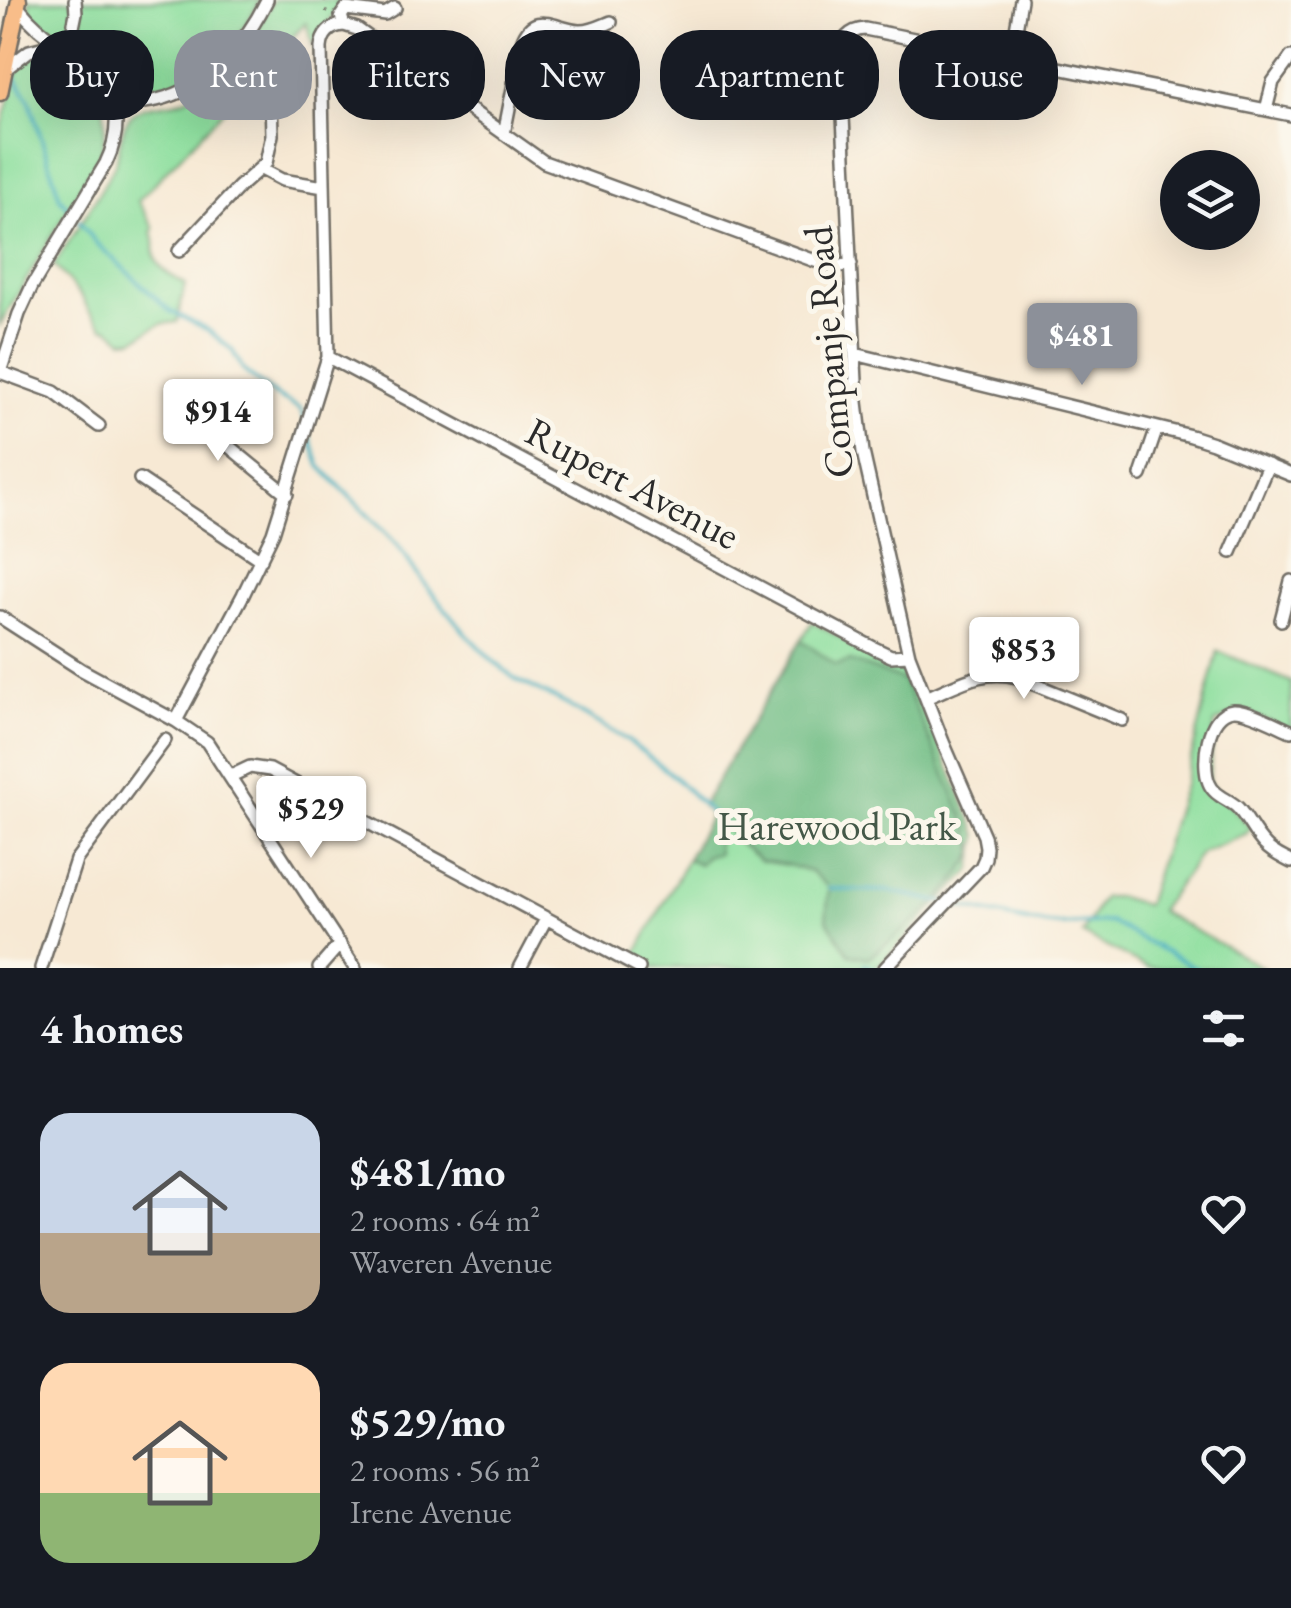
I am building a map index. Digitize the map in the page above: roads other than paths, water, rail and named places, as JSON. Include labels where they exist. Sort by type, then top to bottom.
[{"type":"main road","points":[[0,93],[19,4]]},
{"type":"street","points":[[70,30],[76,0]]},
{"type":"street","points":[[154,101],[174,94],[213,71],[236,51],[267,0]]},
{"type":"street","points":[[1016,30],[1020,0]]},
{"type":"street","points":[[19,4],[39,30]]},
{"type":"street","points":[[176,721],[261,560],[287,494],[328,357],[322,40],[337,27],[346,9],[385,14],[395,8]]},
{"type":"street","points":[[504,134],[527,30],[544,23],[586,31],[612,22]]},
{"type":"street","points":[[337,27],[357,28],[544,162],[818,262],[851,264]]},
{"type":"street","name":"Companje Road","points":[[884,968],[972,878],[985,858],[986,847],[909,655],[862,452],[840,55],[848,35],[856,30],[899,36]]},
{"type":"street","points":[[7,68],[30,50]]},
{"type":"street","points":[[1266,110],[1273,82],[1291,57]]},
{"type":"street","points":[[1058,68],[1291,115]]},
{"type":"street","points":[[98,426],[54,392],[0,372],[32,286],[112,150],[117,120]]},
{"type":"street","points":[[179,251],[266,162],[271,148],[270,120]]},
{"type":"street","points":[[261,169],[282,180],[324,187]]},
{"type":"street","points":[[855,354],[1214,443],[1291,475]]},
{"type":"street","name":"Rupert Avenue","points":[[328,357],[874,648],[892,656],[909,655]]},
{"type":"street","points":[[175,402],[287,494]]},
{"type":"street","points":[[1141,475],[1157,428]]},
{"type":"street","points":[[1230,552],[1268,466]]},
{"type":"street","points":[[140,479],[261,560]]},
{"type":"street","points":[[1281,620],[1291,581]]},
{"type":"street","points":[[0,617],[207,742],[356,968]]},
{"type":"street","points":[[926,698],[979,676],[1004,674],[1122,720]]},
{"type":"street","points":[[1291,732],[1242,711],[1230,711],[1221,716],[1210,733],[1205,761],[1208,782],[1214,790],[1240,810],[1267,848],[1291,862]]},
{"type":"street","points":[[41,968],[76,860],[164,740]]},
{"type":"street","points":[[231,776],[250,767],[270,770],[638,968]]},
{"type":"street","points":[[520,968],[546,919]]},
{"type":"street","points":[[319,968],[340,944]]},
{"type":"waterway","points":[[11,70],[29,99],[60,198],[70,210]]},
{"type":"waterway","points":[[78,220],[96,243],[170,311],[208,330],[232,350],[244,371],[301,409],[305,420]]},
{"type":"waterway","points":[[309,434],[320,466],[398,546],[423,582],[492,660],[514,678],[627,740],[671,774],[723,825]]},
{"type":"waterway","points":[[829,888],[890,891],[1031,922],[1110,922],[1196,968]]},
{"type":"waterway","points":[[864,964],[873,968]]},
{"type":"park label","name":"Harewood Park","points":[[837,826]]}]
